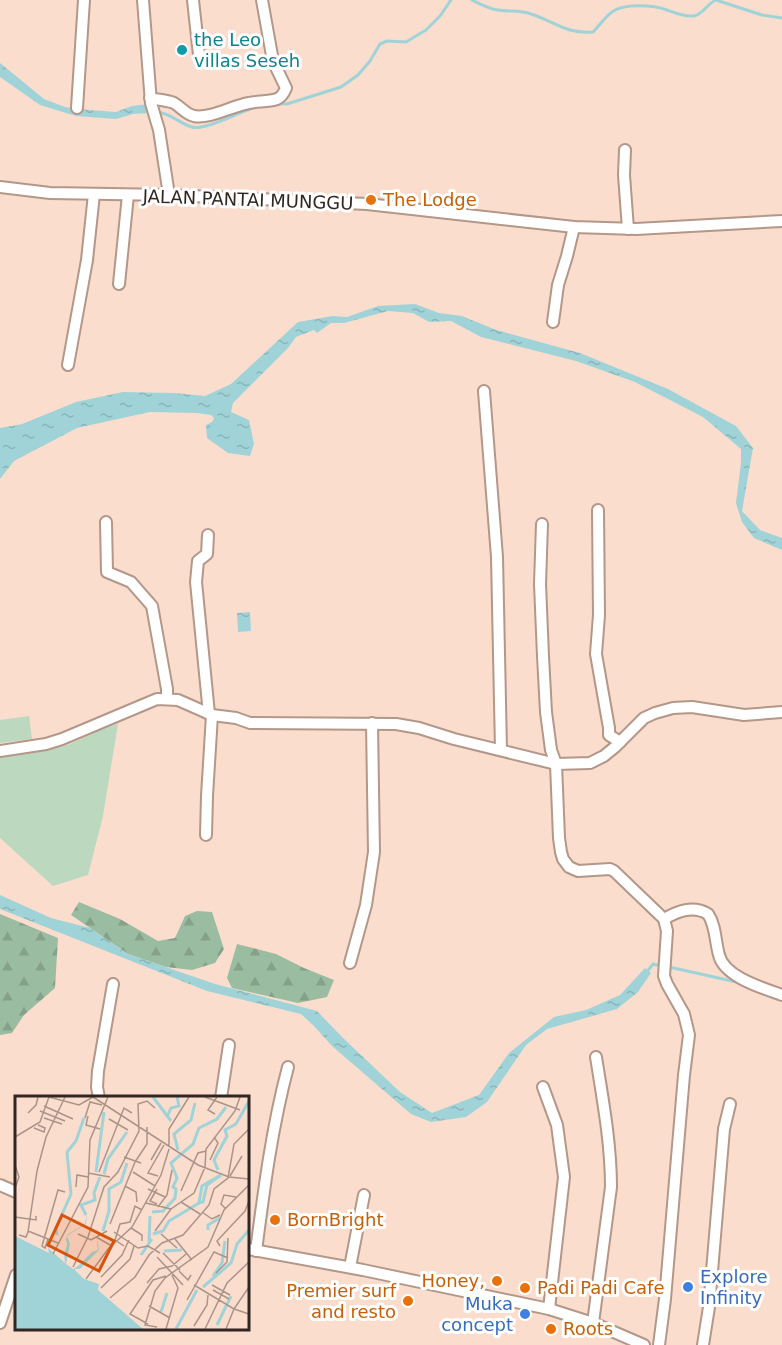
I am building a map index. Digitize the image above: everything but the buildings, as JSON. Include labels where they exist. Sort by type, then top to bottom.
[{"type":"street","points":[[77,108],[84,0]]},
{"type":"street","points":[[143,0],[151,101],[159,130],[169,195]]},
{"type":"street","points":[[193,0],[199,55]]},
{"type":"street","points":[[151,101],[173,103],[186,113],[202,116],[238,105],[280,98],[286,88],[273,61],[262,0]]},
{"type":"street","points":[[625,150],[624,175],[628,229]]},
{"type":"street","name":"JALAN PANTAI MUNGGU","points":[[0,187],[50,193],[169,195],[367,204],[574,227],[648,229],[782,221]]},
{"type":"street","points":[[68,365],[87,260],[94,194]]},
{"type":"street","points":[[119,285],[128,195]]},
{"type":"street","points":[[553,322],[558,285],[574,227]]},
{"type":"street","points":[[484,391],[497,557],[501,750]]},
{"type":"street","points":[[598,510],[599,615],[596,654],[609,735],[620,742]]},
{"type":"street","points":[[106,522],[107,572],[131,582],[152,606],[167,689],[166,699]]},
{"type":"street","points":[[542,524],[540,584],[544,668],[551,750],[556,764],[559,838],[563,860],[569,867],[578,871],[610,869],[614,871],[664,919],[667,931],[664,976],[684,1014],[689,1035],[659,1345]]},
{"type":"street","points":[[206,835],[211,714],[196,582],[198,561],[207,554],[208,535]]},
{"type":"street","points":[[0,751],[46,744],[62,739],[158,699],[178,700],[211,714],[250,723],[396,724],[556,764],[590,763],[604,756],[644,718],[673,708],[692,707],[744,715],[782,712]]},
{"type":"street","points":[[350,963],[366,905],[374,852],[372,723]]},
{"type":"street","points":[[664,919],[676,912],[687,910],[696,909],[708,914],[714,927],[720,961],[724,967],[742,978],[782,995]]},
{"type":"street","points":[[99,1096],[98,1071],[113,984]]},
{"type":"street","points":[[221,1096],[229,1046]]},
{"type":"street","points":[[593,1323],[611,1188],[610,1148],[597,1057]]},
{"type":"street","points":[[288,1067],[278,1108],[252,1250],[350,1267],[549,1309],[593,1323],[644,1345]]},
{"type":"street","points":[[543,1087],[557,1125],[564,1177],[549,1309]]},
{"type":"street","points":[[704,1345],[724,1129],[730,1104]]},
{"type":"street","points":[[0,1185],[15,1192]]},
{"type":"street","points":[[350,1267],[364,1195]]},
{"type":"street","points":[[0,1323],[15,1278]]},
{"type":"green space","points":[[29,716],[32,739],[0,743],[0,720]]},
{"type":"green space","points":[[118,724],[103,816],[88,875],[53,886],[0,838],[0,757],[68,745]]},
{"type":"green space","points":[[79,902],[120,919],[158,941],[175,938],[185,916],[197,911],[212,912],[224,949],[215,963],[192,970],[166,967],[128,954],[71,915]]},
{"type":"green space","points":[[0,914],[58,938],[55,988],[24,1015],[12,1033],[0,1035]]},
{"type":"green space","points":[[237,944],[276,954],[334,980],[327,997],[298,1003],[232,988],[227,978]]},
{"type":"water","points":[[0,63],[44,99],[65,107],[116,112],[132,106],[149,104],[150,113],[133,114],[116,119],[76,116],[40,105],[0,77]]},
{"type":"water","points":[[415,304],[439,313],[462,316],[496,330],[580,353],[668,389],[736,426],[753,448],[742,511],[760,530],[782,538],[782,550],[754,538],[742,522],[736,503],[741,449],[703,417],[635,382],[576,361],[481,337],[451,321],[429,322],[413,313],[388,311],[344,323],[331,323],[317,333],[314,330],[296,337],[288,348],[233,403],[231,412],[249,420],[254,444],[250,456],[228,453],[207,438],[206,425],[214,418],[211,415],[150,412],[77,428],[14,461],[0,479],[0,428],[22,424],[76,402],[123,392],[205,396],[231,384],[298,322],[333,316],[347,317],[378,306]]},
{"type":"water","points":[[250,612],[251,631],[238,632],[237,613]]},
{"type":"water","points":[[0,895],[51,918],[90,928],[128,954],[215,984],[317,1011],[400,1092],[432,1113],[479,1095],[509,1053],[554,1017],[586,1010],[620,995],[645,968],[651,973],[638,992],[617,1009],[547,1029],[526,1045],[487,1102],[466,1117],[431,1122],[411,1114],[332,1046],[301,1014],[207,991],[0,909]]},
{"type":"waterway","points":[[275,104],[287,104],[341,87],[358,75],[380,44],[387,41],[406,42],[426,30],[451,0]]},
{"type":"waterway","points":[[472,0],[495,9],[527,13],[568,29],[583,32],[593,32],[609,14],[623,7],[654,7],[694,16],[716,0]]},
{"type":"waterway","points":[[716,0],[762,15],[782,18]]},
{"type":"waterway","points":[[157,112],[192,127],[198,127],[256,107]]},
{"type":"waterway","points":[[646,973],[653,964],[662,966]]},
{"type":"waterway","points":[[669,967],[741,983]]},
{"type":"place","name":"the Leo villas Seseh","points":[[182,50]]},
{"type":"place","name":"The Lodge","points":[[371,200]]},
{"type":"place","name":"BornBright","points":[[275,1220]]},
{"type":"place","name":"Honey,","points":[[497,1281]]},
{"type":"place","name":"Explore Infinity","points":[[688,1287]]},
{"type":"place","name":"Padi Padi Cafe","points":[[525,1288]]},
{"type":"place","name":"Premier surf and resto","points":[[408,1301]]},
{"type":"place","name":"Muka concept","points":[[525,1314]]},
{"type":"place","name":"Roots","points":[[551,1329]]}]
